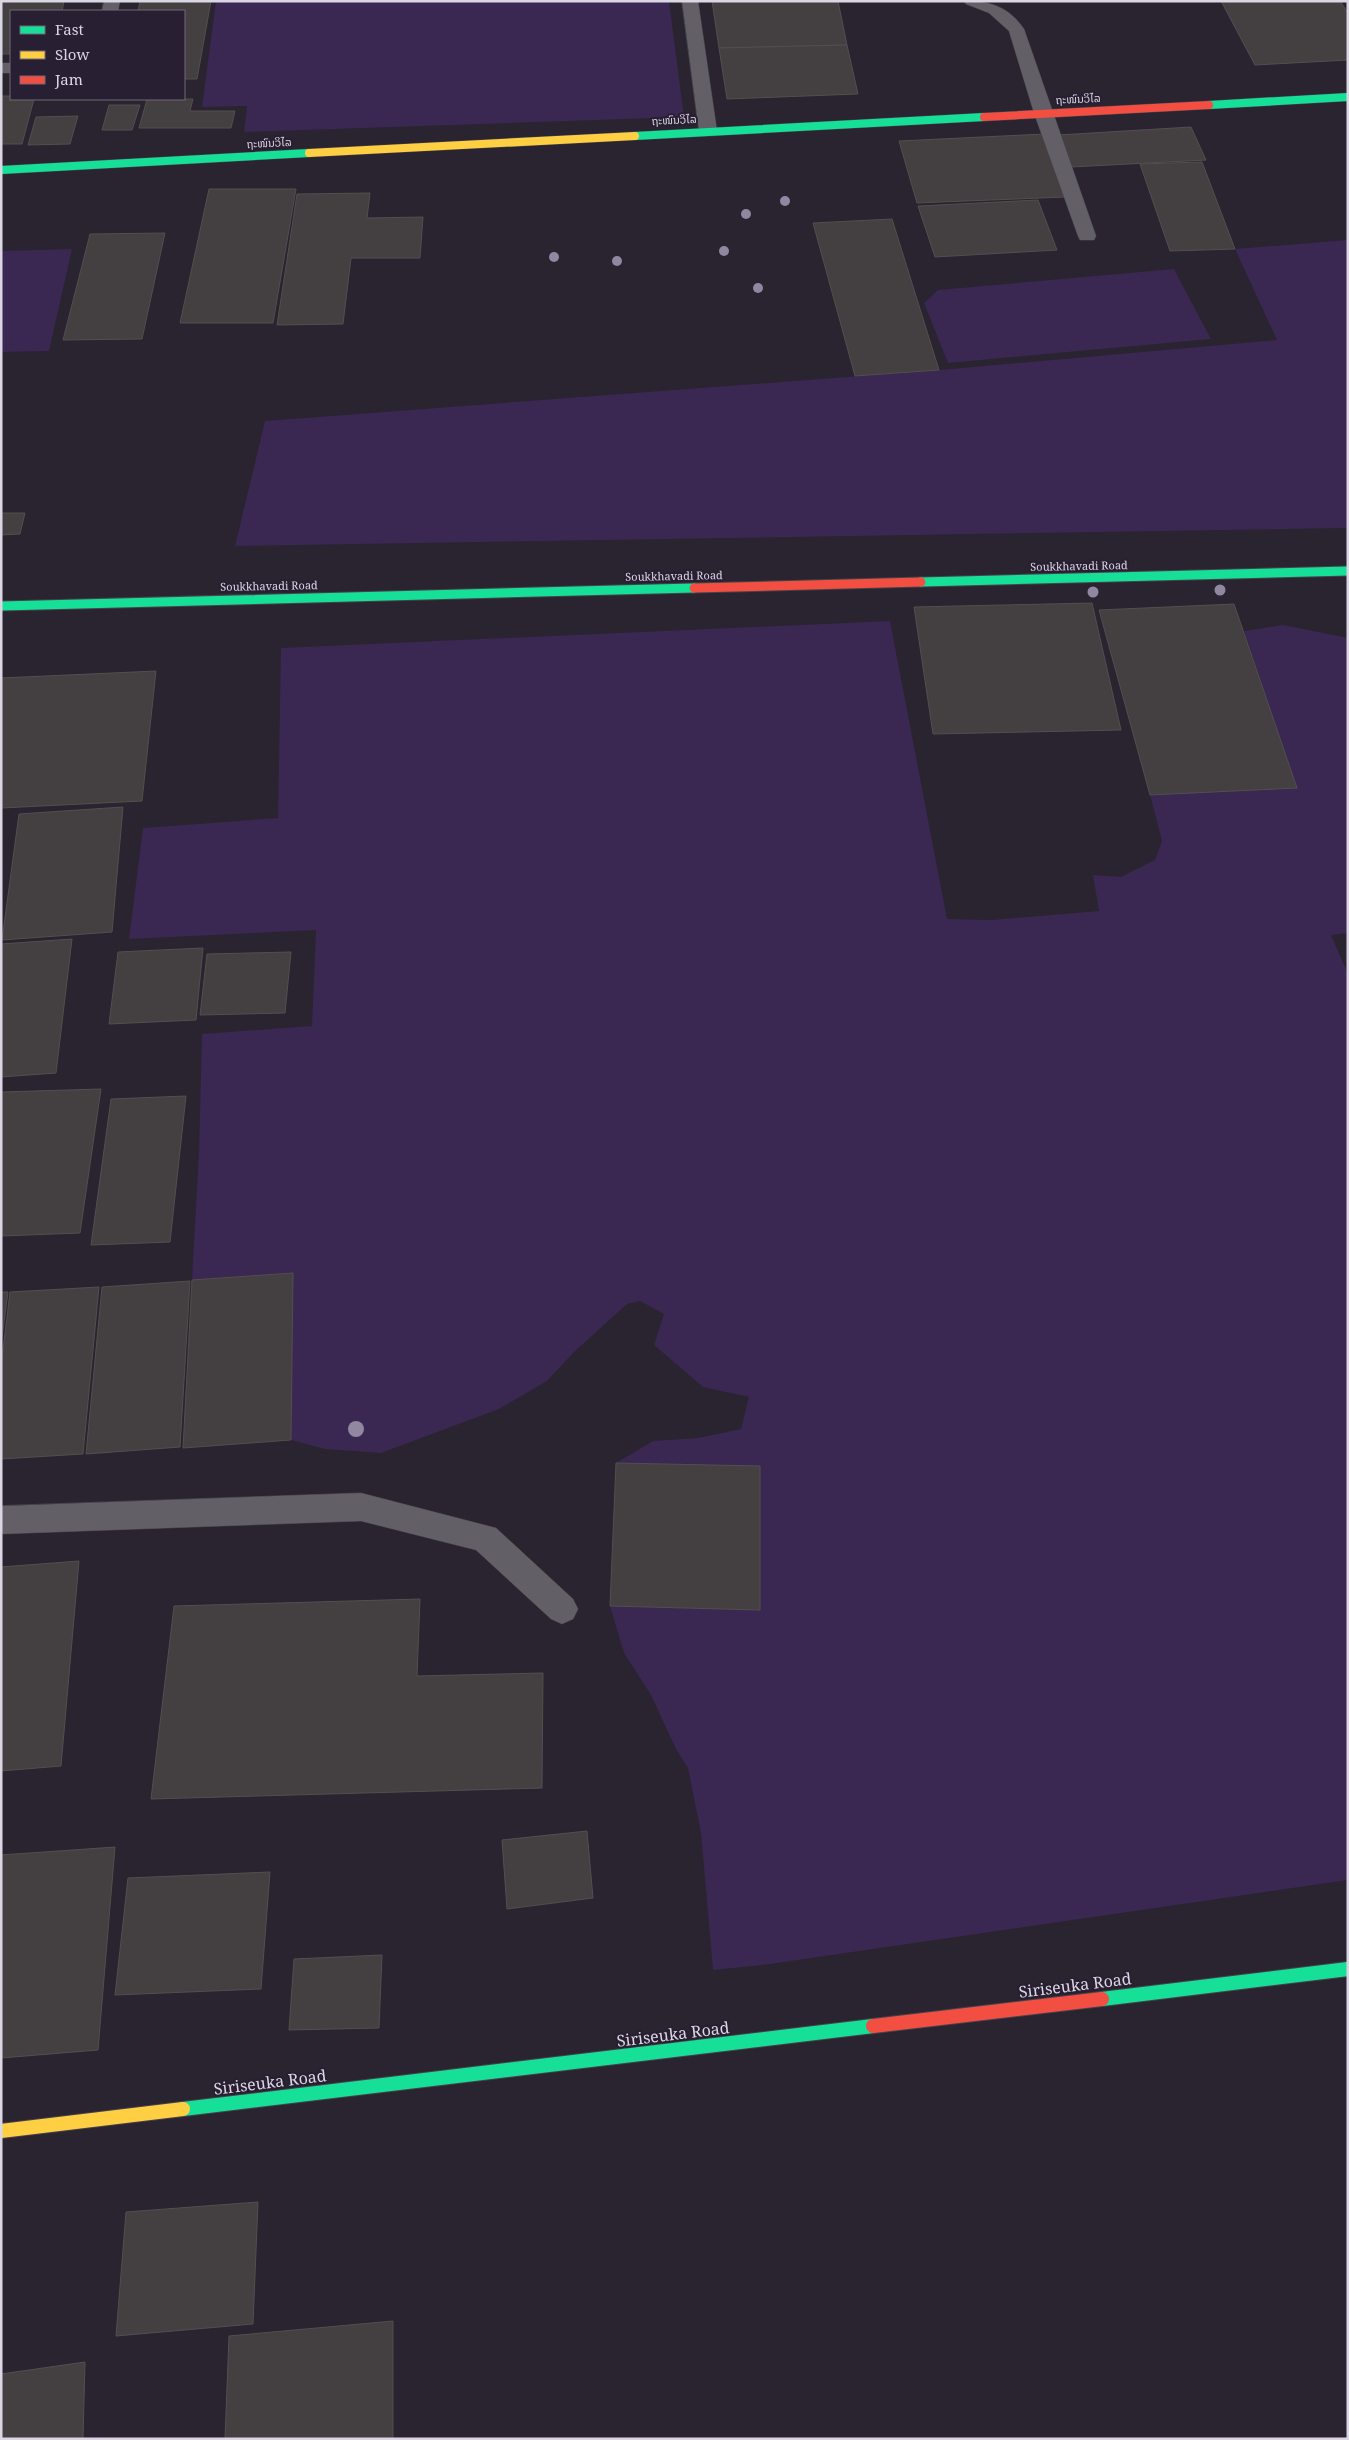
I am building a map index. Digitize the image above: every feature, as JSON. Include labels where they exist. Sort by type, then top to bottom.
[{"type":"street","points":[[690,1],[708,131]]},
{"type":"street","points":[[972,1],[995,10],[1016,28],[1025,52],[1042,113],[1087,236]]},
{"type":"street","name":"ຖະໜົນວິໄລ","points":[[1,170],[1348,97]]},
{"type":"street","name":"Soukkhavadi Road","points":[[1,606],[1348,571]]},
{"type":"street","points":[[1,1520],[361,1507],[485,1538],[562,1609]]},
{"type":"street","name":"Siriseuka Road","points":[[1,2131],[1348,1969]]},
{"type":"shaded area","points":[[216,1],[669,1],[684,117],[244,132],[247,106],[202,107]]},
{"type":"shaded area","points":[[1348,240],[1348,528],[235,546],[265,421],[939,370],[1277,340],[1235,249]]},
{"type":"shaded area","points":[[72,249],[49,351],[1,352],[1,251]]},
{"type":"shaded area","points":[[1174,269],[1211,339],[948,363],[924,303],[938,290]]},
{"type":"shaded area","points":[[890,621],[947,919],[992,920],[1099,911],[1093,875],[1121,877],[1155,860],[1162,841],[1150,795],[1296,787],[1244,631],[1283,625],[1348,638],[1348,933],[1331,935],[1348,974],[1348,1880],[763,1965],[713,1970],[701,1833],[688,1768],[676,1749],[651,1695],[624,1653],[610,1606],[760,1610],[760,1467],[616,1463],[653,1441],[698,1438],[741,1429],[749,1397],[703,1387],[654,1345],[664,1314],[640,1301],[627,1304],[574,1352],[547,1381],[499,1409],[381,1453],[325,1449],[291,1440],[293,1273],[192,1280],[199,1152],[202,1034],[312,1026],[316,930],[129,939],[143,828],[278,818],[281,648]]},
{"type":"building","points":[[1,1],[64,1],[62,10],[10,10],[10,54],[1,54]]},
{"type":"building","points":[[140,1],[211,1],[197,79],[185,79],[185,10],[138,10]]},
{"type":"building","points":[[712,1],[838,1],[847,45],[719,48]]},
{"type":"building","points":[[1221,1],[1340,1],[1348,13],[1348,60],[1255,65]]},
{"type":"building","points":[[847,45],[858,94],[727,99],[719,48]]},
{"type":"building","points":[[1,96],[10,96],[10,100],[34,100],[22,144],[1,144]]},
{"type":"building","points":[[193,99],[190,111],[235,111],[231,128],[139,128],[147,100]]},
{"type":"building","points":[[109,105],[140,105],[132,130],[102,130]]},
{"type":"building","points":[[78,116],[70,144],[28,145],[36,117]]},
{"type":"building","points":[[1191,127],[1206,160],[1071,167],[1058,135]]},
{"type":"building","points":[[1044,134],[1066,197],[917,203],[899,141]]},
{"type":"building","points":[[1202,162],[1235,249],[1170,251],[1140,164]]},
{"type":"building","points":[[209,189],[296,189],[273,323],[180,323]]},
{"type":"building","points":[[370,193],[367,218],[423,217],[420,258],[351,258],[343,324],[277,325],[297,194]]},
{"type":"building","points":[[1038,200],[1057,250],[935,257],[918,206]]},
{"type":"building","points":[[892,219],[939,370],[855,376],[813,223]]},
{"type":"building","points":[[165,233],[142,339],[63,340],[90,234]]},
{"type":"building","points":[[1,513],[25,513],[20,534],[1,535]]},
{"type":"building","points":[[1092,603],[1121,730],[933,734],[914,607]]},
{"type":"building","points":[[1234,604],[1297,788],[1150,795],[1099,610]]},
{"type":"building","points":[[156,671],[142,801],[1,808],[1,678]]},
{"type":"building","points":[[123,807],[112,932],[2,940],[19,814]]},
{"type":"building","points":[[72,939],[56,1073],[1,1077],[1,944]]},
{"type":"building","points":[[203,948],[196,1020],[109,1024],[118,952]]},
{"type":"building","points":[[291,952],[285,1013],[200,1015],[207,954]]},
{"type":"building","points":[[101,1089],[80,1233],[1,1236],[1,1092]]},
{"type":"building","points":[[186,1096],[170,1242],[91,1245],[111,1099]]},
{"type":"building","points":[[293,1273],[291,1440],[183,1448],[192,1280]]},
{"type":"building","points":[[190,1281],[180,1447],[86,1454],[102,1287]]},
{"type":"building","points":[[99,1287],[83,1454],[1,1459],[1,1366],[10,1292]]},
{"type":"building","points":[[1,1292],[8,1292],[1,1345]]},
{"type":"building","points":[[616,1463],[760,1466],[760,1610],[610,1606]]},
{"type":"building","points":[[79,1561],[61,1766],[1,1771],[1,1567]]},
{"type":"building","points":[[420,1599],[417,1676],[543,1673],[542,1788],[151,1799],[174,1606]]},
{"type":"building","points":[[587,1831],[593,1898],[507,1909],[502,1840]]},
{"type":"building","points":[[115,1847],[98,2050],[1,2058],[1,1855]]},
{"type":"building","points":[[270,1872],[261,1989],[115,1995],[128,1878]]},
{"type":"building","points":[[382,1955],[379,2028],[289,2030],[294,1959]]},
{"type":"building","points":[[258,2202],[253,2324],[116,2336],[126,2212]]},
{"type":"building","points":[[393,2321],[393,2439],[225,2439],[229,2336]]},
{"type":"building","points":[[85,2362],[83,2439],[1,2439],[1,2374]]},
{"type":"traffic: fast","points":[[1209,105],[1348,97]]},
{"type":"traffic: fast","points":[[635,136],[984,117]]},
{"type":"traffic: fast","points":[[1,170],[309,153]]},
{"type":"traffic: fast","points":[[921,582],[1348,571]]},
{"type":"traffic: fast","points":[[1,606],[694,588]]},
{"type":"traffic: fast","points":[[1102,1999],[1348,1969]]},
{"type":"traffic: fast","points":[[183,2109],[873,2026]]},
{"type":"traffic: slow","points":[[309,153],[635,136]]},
{"type":"traffic: slow","points":[[1,2131],[183,2109]]},
{"type":"traffic: jam","points":[[984,117],[1209,105]]},
{"type":"traffic: jam","points":[[694,588],[921,582]]},
{"type":"traffic: jam","points":[[873,2026],[1102,1999]]}]
